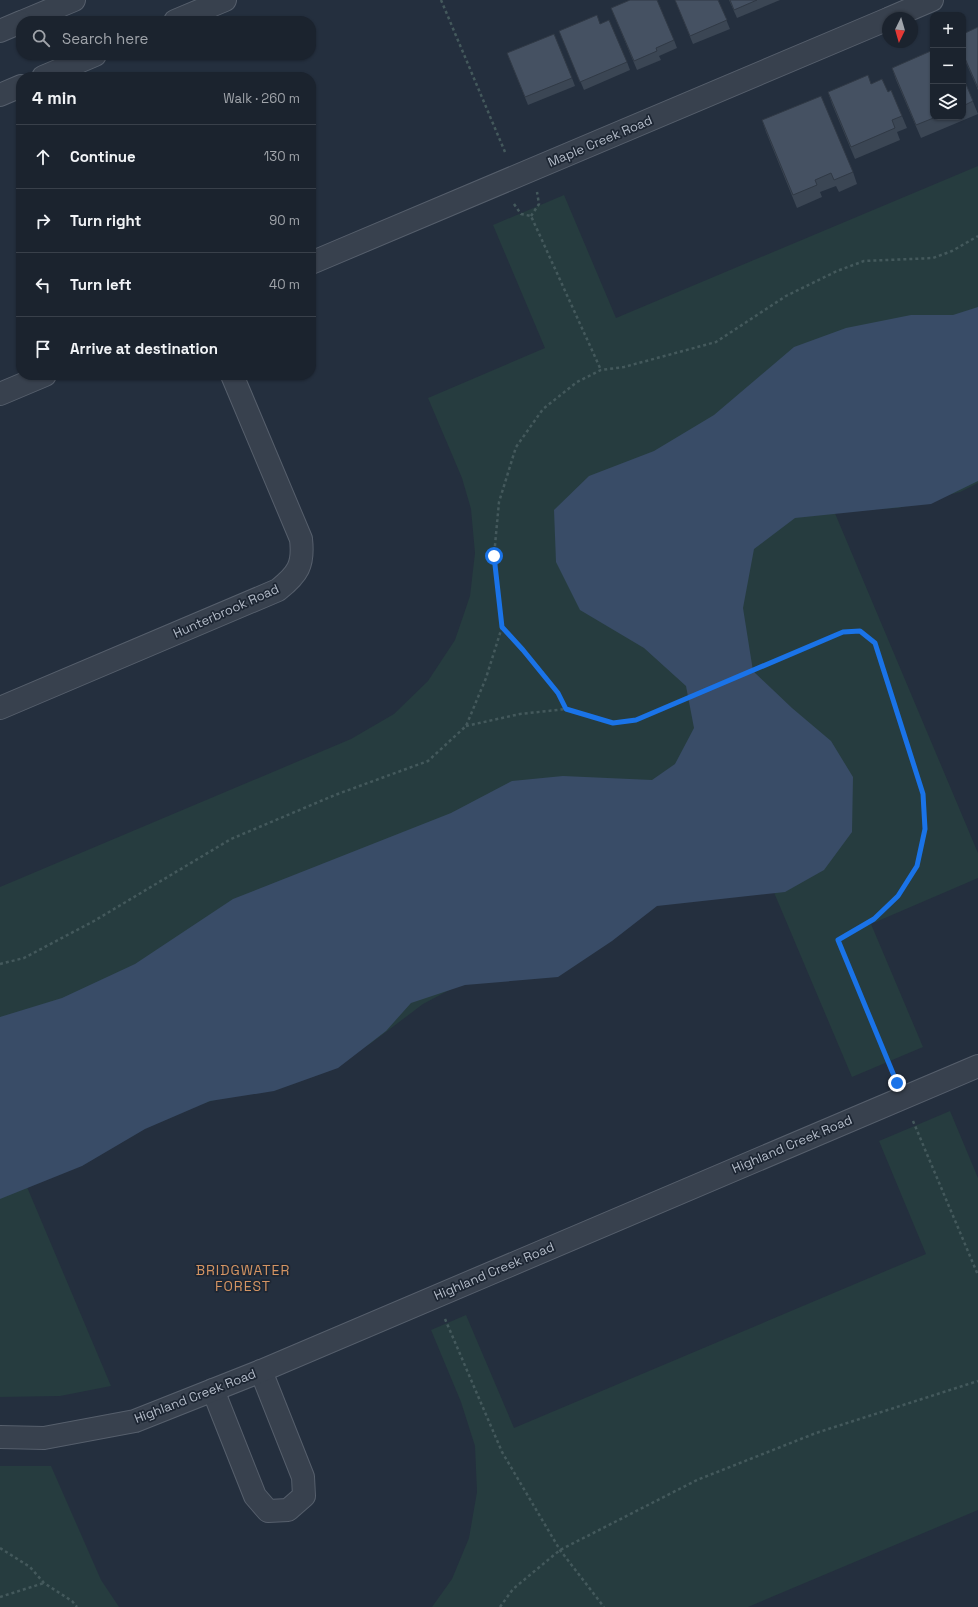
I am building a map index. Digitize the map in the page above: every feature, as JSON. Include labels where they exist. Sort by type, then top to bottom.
[{"type":"street","points":[[36,16],[74,0]]},
{"type":"street","points":[[187,16],[224,0]]},
{"type":"street","name":"Maple Creek Road","points":[[903,12],[932,0]]},
{"type":"street","name":"Maple Creek Road","points":[[316,261],[882,21]]},
{"type":"street","points":[[0,31],[16,24]]},
{"type":"street","points":[[55,72],[83,60]]},
{"type":"street","points":[[0,95],[16,88]]},
{"type":"street","points":[[0,394],[33,380]]},
{"type":"street","name":"Hunterbrook Road","points":[[0,708],[278,590],[292,578],[299,567],[303,553],[301,539],[234,380]]},
{"type":"street","name":"Highland Creek Road","points":[[0,1437],[44,1438],[135,1420],[261,1371],[978,1066]]},
{"type":"street","points":[[213,1390],[255,1496],[268,1511],[288,1510],[304,1496],[303,1477],[261,1371]]},
{"type":"path","points":[[441,0],[505,152]]},
{"type":"path","points":[[503,181],[514,205],[521,214],[531,216],[601,370]]},
{"type":"path","points":[[0,964],[24,958],[94,921],[231,839],[335,795],[428,761],[466,726],[486,678],[502,627],[494,556],[499,502],[516,446],[543,410],[577,382],[601,370],[624,367],[716,342],[786,296],[843,268],[864,261],[933,258],[952,251],[978,236]]},
{"type":"path","points":[[502,627],[558,693],[566,709]]},
{"type":"path","points":[[466,726],[520,714],[566,709],[613,723],[636,720],[843,632],[860,631],[875,643],[923,794],[925,829],[917,866],[898,896],[874,919],[838,940],[978,1275]]},
{"type":"path","points":[[445,1318],[502,1452],[560,1550],[604,1607]]},
{"type":"path","points":[[500,1607],[513,1590],[560,1550],[697,1480],[816,1433],[978,1381]]},
{"type":"path","points":[[0,1548],[30,1567],[44,1583],[72,1601],[77,1607]]},
{"type":"path","points":[[0,1597],[44,1583]]},
{"type":"green space","points":[[978,166],[978,483],[960,492],[898,508],[834,511],[978,853],[978,878],[871,924],[923,1047],[852,1077],[770,883],[664,901],[486,978],[453,988],[423,1004],[370,1044],[334,1064],[182,1110],[27,1187],[111,1386],[60,1396],[0,1397],[0,887],[351,739],[394,714],[428,681],[455,640],[470,596],[475,553],[471,509],[462,478],[428,398],[545,348],[493,225],[564,195],[616,318]]},
{"type":"green space","points":[[950,1111],[978,1178],[978,1510],[748,1607],[432,1607],[452,1579],[469,1538],[477,1492],[475,1446],[461,1402],[431,1330],[466,1315],[514,1428],[926,1254],[879,1141]]},
{"type":"green space","points":[[0,1466],[51,1466],[101,1580],[119,1607],[0,1607]]},
{"type":"water","points":[[978,307],[978,481],[931,504],[795,518],[754,549],[743,608],[753,671],[792,708],[831,741],[853,777],[852,832],[824,870],[785,892],[657,906],[612,941],[558,977],[465,985],[411,1003],[386,1031],[338,1068],[274,1091],[210,1101],[145,1129],[82,1166],[0,1199],[0,1017],[62,998],[135,964],[233,899],[451,813],[512,781],[563,776],[652,780],[675,764],[694,728],[686,686],[644,648],[580,610],[556,562],[554,510],[589,476],[654,451],[714,415],[794,347],[846,328],[911,315],[953,315]]},
{"type":"building","points":[[630,0],[657,0],[674,40],[656,48],[657,51],[634,61],[611,8]]},
{"type":"building","points":[[675,0],[718,0],[727,20],[690,36]]},
{"type":"building","points":[[730,0],[757,0],[734,10]]},
{"type":"building","points":[[597,15],[600,24],[609,20],[627,62],[580,82],[559,31]]},
{"type":"building","points":[[978,27],[978,88],[966,61],[966,33]]},
{"type":"building","points":[[554,34],[572,78],[525,97],[507,53]]},
{"type":"building","points":[[930,51],[930,119],[916,125],[892,68]]},
{"type":"building","points":[[868,75],[871,84],[882,79],[888,92],[891,90],[902,116],[892,120],[895,128],[851,147],[828,92]]},
{"type":"building","points":[[966,84],[973,101],[966,104]]},
{"type":"building","points":[[821,96],[853,172],[834,180],[831,173],[815,180],[817,185],[793,195],[762,120]]},
{"type":"district","name":"BRIDGWATER FOREST","points":[[243,1278]]},
{"type":"route","points":[[494,556],[502,627],[558,693],[566,709],[613,723],[636,720],[843,632],[860,631],[875,643],[923,794],[925,829],[917,866],[898,896],[874,919],[838,940],[897,1083]]}]
